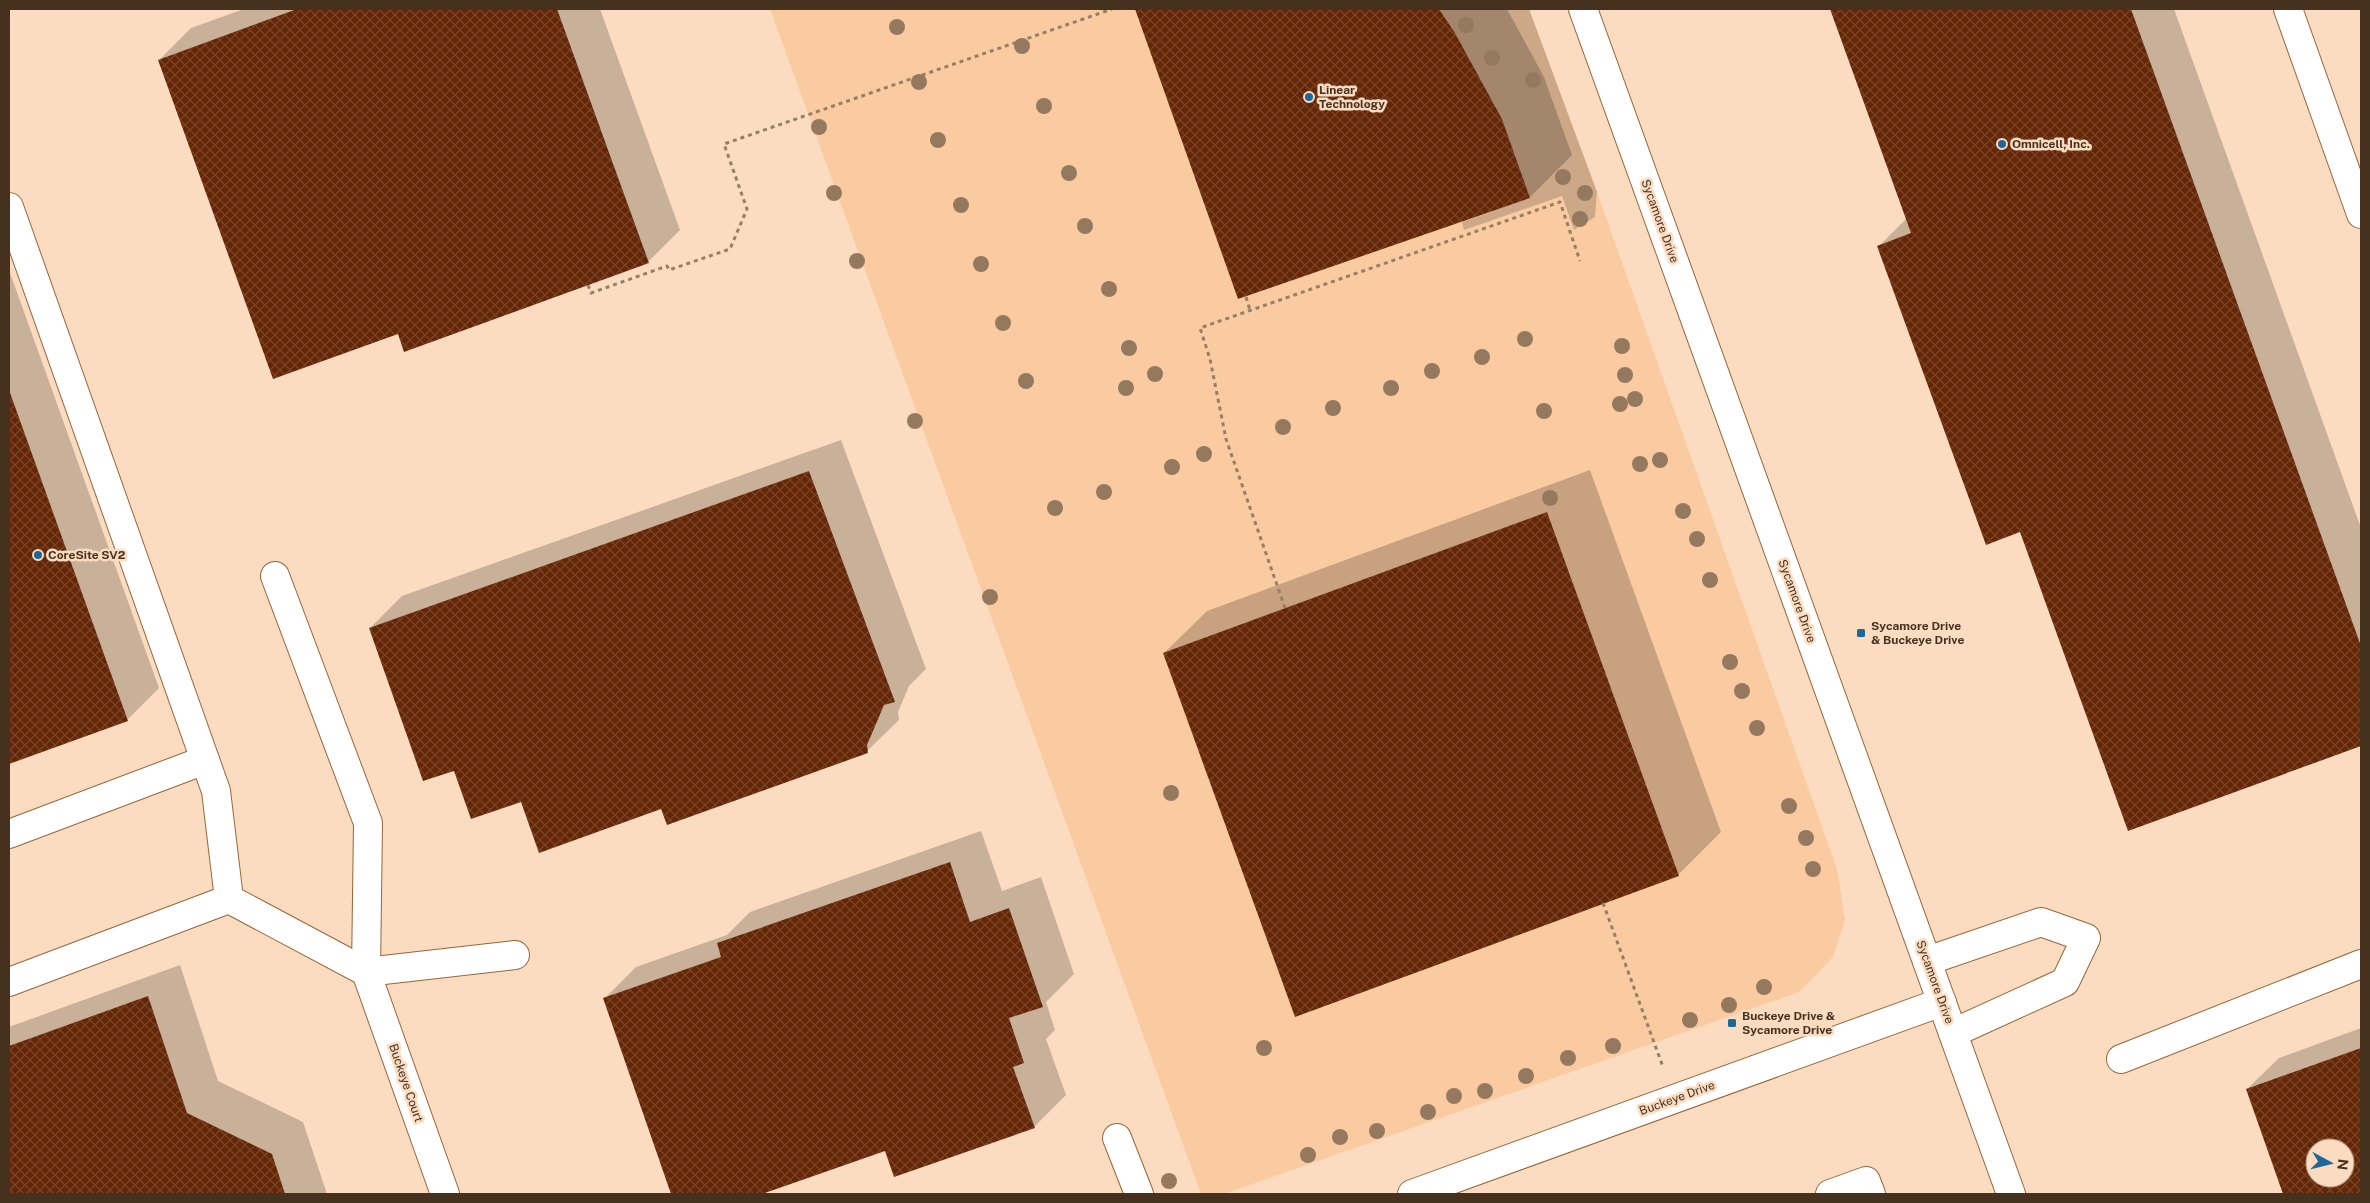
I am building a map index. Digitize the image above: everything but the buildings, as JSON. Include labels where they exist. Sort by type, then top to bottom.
[{"type":"street","name":"Sycamore Drive","points":[[1583,9],[2011,1194]]},
{"type":"street","points":[[2288,9],[2361,214]]},
{"type":"street","points":[[9,207],[216,791],[228,899]]},
{"type":"street","points":[[275,576],[368,823],[366,972]]},
{"type":"street","points":[[9,834],[205,760]]},
{"type":"street","points":[[9,982],[228,899],[366,972],[515,955]]},
{"type":"street","points":[[1927,961],[2041,922],[2086,938],[2065,982],[1953,1033]]},
{"type":"street","points":[[2122,1059],[2361,964]]},
{"type":"street","name":"Buckeye Court","points":[[366,972],[445,1194]]},
{"type":"street","name":"Buckeye Drive","points":[[1412,1194],[1942,1002]]},
{"type":"street","points":[[1118,1138],[1139,1194]]},
{"type":"street","points":[[1830,1194],[1866,1181],[1871,1194]]},
{"type":"path","points":[[588,285],[591,293],[666,266],[669,270],[730,248],[747,209],[724,144],[1112,9]]},
{"type":"path","points":[[1285,608],[1226,439],[1210,359],[1200,328],[1560,202],[1580,261]]},
{"type":"path","points":[[1246,297],[1250,310]]},
{"type":"path","points":[[1603,904],[1674,1099]]},
{"type":"shaded area","name":"Linear Technology","points":[[770,9],[1529,9],[1597,192],[1837,869],[1845,920],[1833,957],[1799,992],[1224,1194],[1201,1194]]},
{"type":"shaded area","points":[[1439,9],[1529,9],[1597,192],[1595,217],[1574,230],[1562,196],[1464,230],[1462,222],[1530,198],[1502,119],[1455,33]]},
{"type":"place","name":"Linear Technology","points":[[1309,97]]},
{"type":"place","name":"Omnicell, Inc.","points":[[2002,144]]},
{"type":"place","name":"CoreSite SV2","points":[[38,555]]},
{"type":"place","name":"Sycamore Drive & Buckeye Drive","points":[[1861,633]]},
{"type":"place","name":"Buckeye Drive & Sycamore Drive","points":[[1732,1023]]}]
